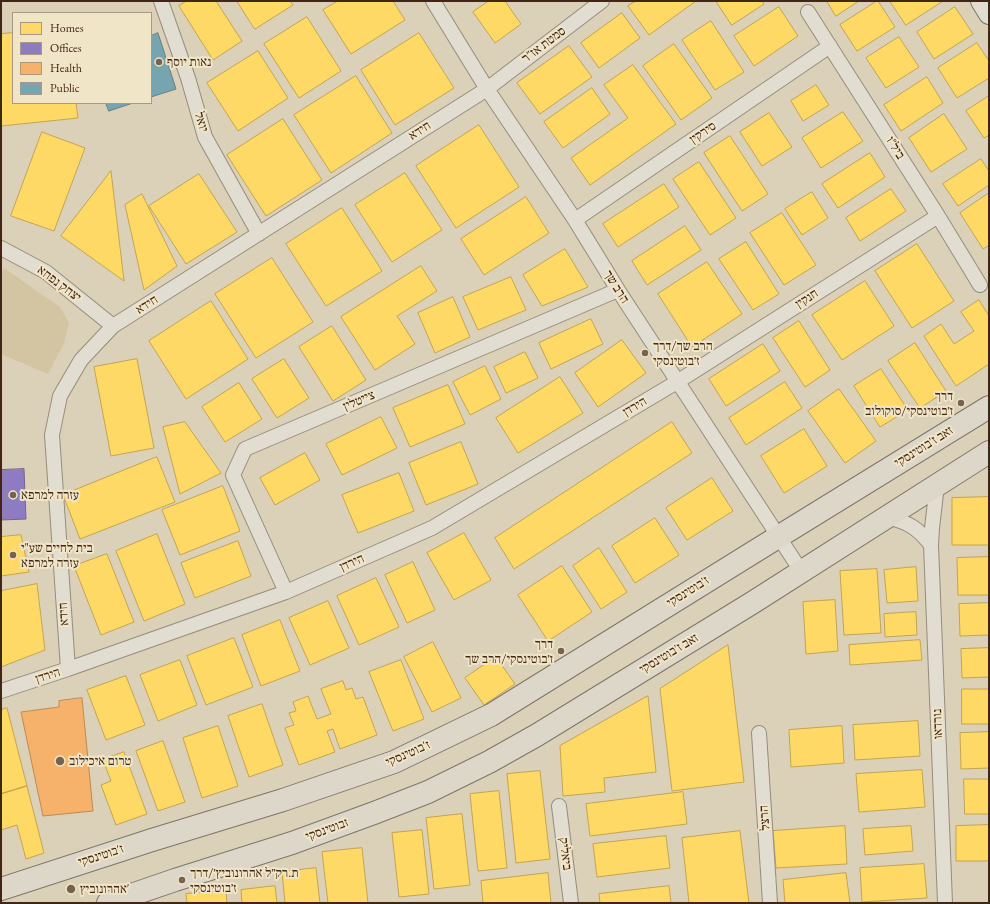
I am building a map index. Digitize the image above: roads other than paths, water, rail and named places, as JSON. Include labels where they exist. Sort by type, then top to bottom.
[{"type":"main road","name":"זאב ז'בוטינסקי","points":[[778,537],[989,407]]},
{"type":"main road","points":[[801,571],[989,452]]},
{"type":"main road","name":"ז'בוטינסקי","points":[[3,891],[152,840],[283,800],[394,762],[491,715],[778,537]]},
{"type":"main road","name":"זאב ז'בוטינסקי","points":[[537,735],[739,611],[801,571]]},
{"type":"main road","name":"זבוטינסקי","points":[[108,903],[292,843],[381,810],[434,788],[489,762],[537,735]]},
{"type":"street","name":"יואל","points":[[161,1],[188,78],[205,137],[259,234]]},
{"type":"street","name":"הרב שך","points":[[433,1],[487,89],[575,220],[677,382],[801,571]]},
{"type":"street","name":"סמטת אז\"ר","points":[[487,89],[602,1]]},
{"type":"street","points":[[981,1],[989,14]]},
{"type":"street","name":"ביל\"ו","points":[[808,12],[938,216],[980,285]]},
{"type":"street","name":"סירקין","points":[[575,220],[830,46]]},
{"type":"street","name":"חידא","points":[[68,669],[52,435],[60,396],[81,360],[113,326],[487,89]]},
{"type":"street","name":"חנקין","points":[[677,382],[938,216]]},
{"type":"street","name":"יצחק נפחא","points":[[1,248],[46,272],[113,326]]},
{"type":"street","name":"צייטלין","points":[[286,592],[233,475],[245,449],[618,290]]},
{"type":"street","name":"הירדן","points":[[1,691],[68,669],[286,592],[432,528],[677,382]]},
{"type":"street","name":"נורדאו","points":[[937,485],[931,545],[945,903]]},
{"type":"street","points":[[886,517],[912,526],[923,535],[931,545]]},
{"type":"street","name":"הרצל","points":[[759,733],[770,903]]},
{"type":"street","name":"ביאליק","points":[[559,806],[571,903]]},
{"type":"place","name":"נאות יוסף","points":[[159,62]]},
{"type":"place","name":"הרב שך/דרך ז׳בוטינסקי","points":[[645,353]]},
{"type":"place","name":"דרך ז׳בוטינסקי/סוקולוב","points":[[961,403]]},
{"type":"place","name":"עזרה למרפא","points":[[13,495]]},
{"type":"place","name":"בית לחיים שע\"י עזרה למרפא","points":[[13,555]]},
{"type":"place","name":"דרך ז׳בוטינסקי/הרב שך","points":[[561,651]]},
{"type":"place","name":"טרום איכילוב","points":[[60,761]]},
{"type":"place","name":"ת.רק״ל אהרונוביץ׳/דרך ז׳בוטינסקי","points":[[182,880]]},
{"type":"place","name":"אהרונוביץ'","points":[[71,889]]}]
